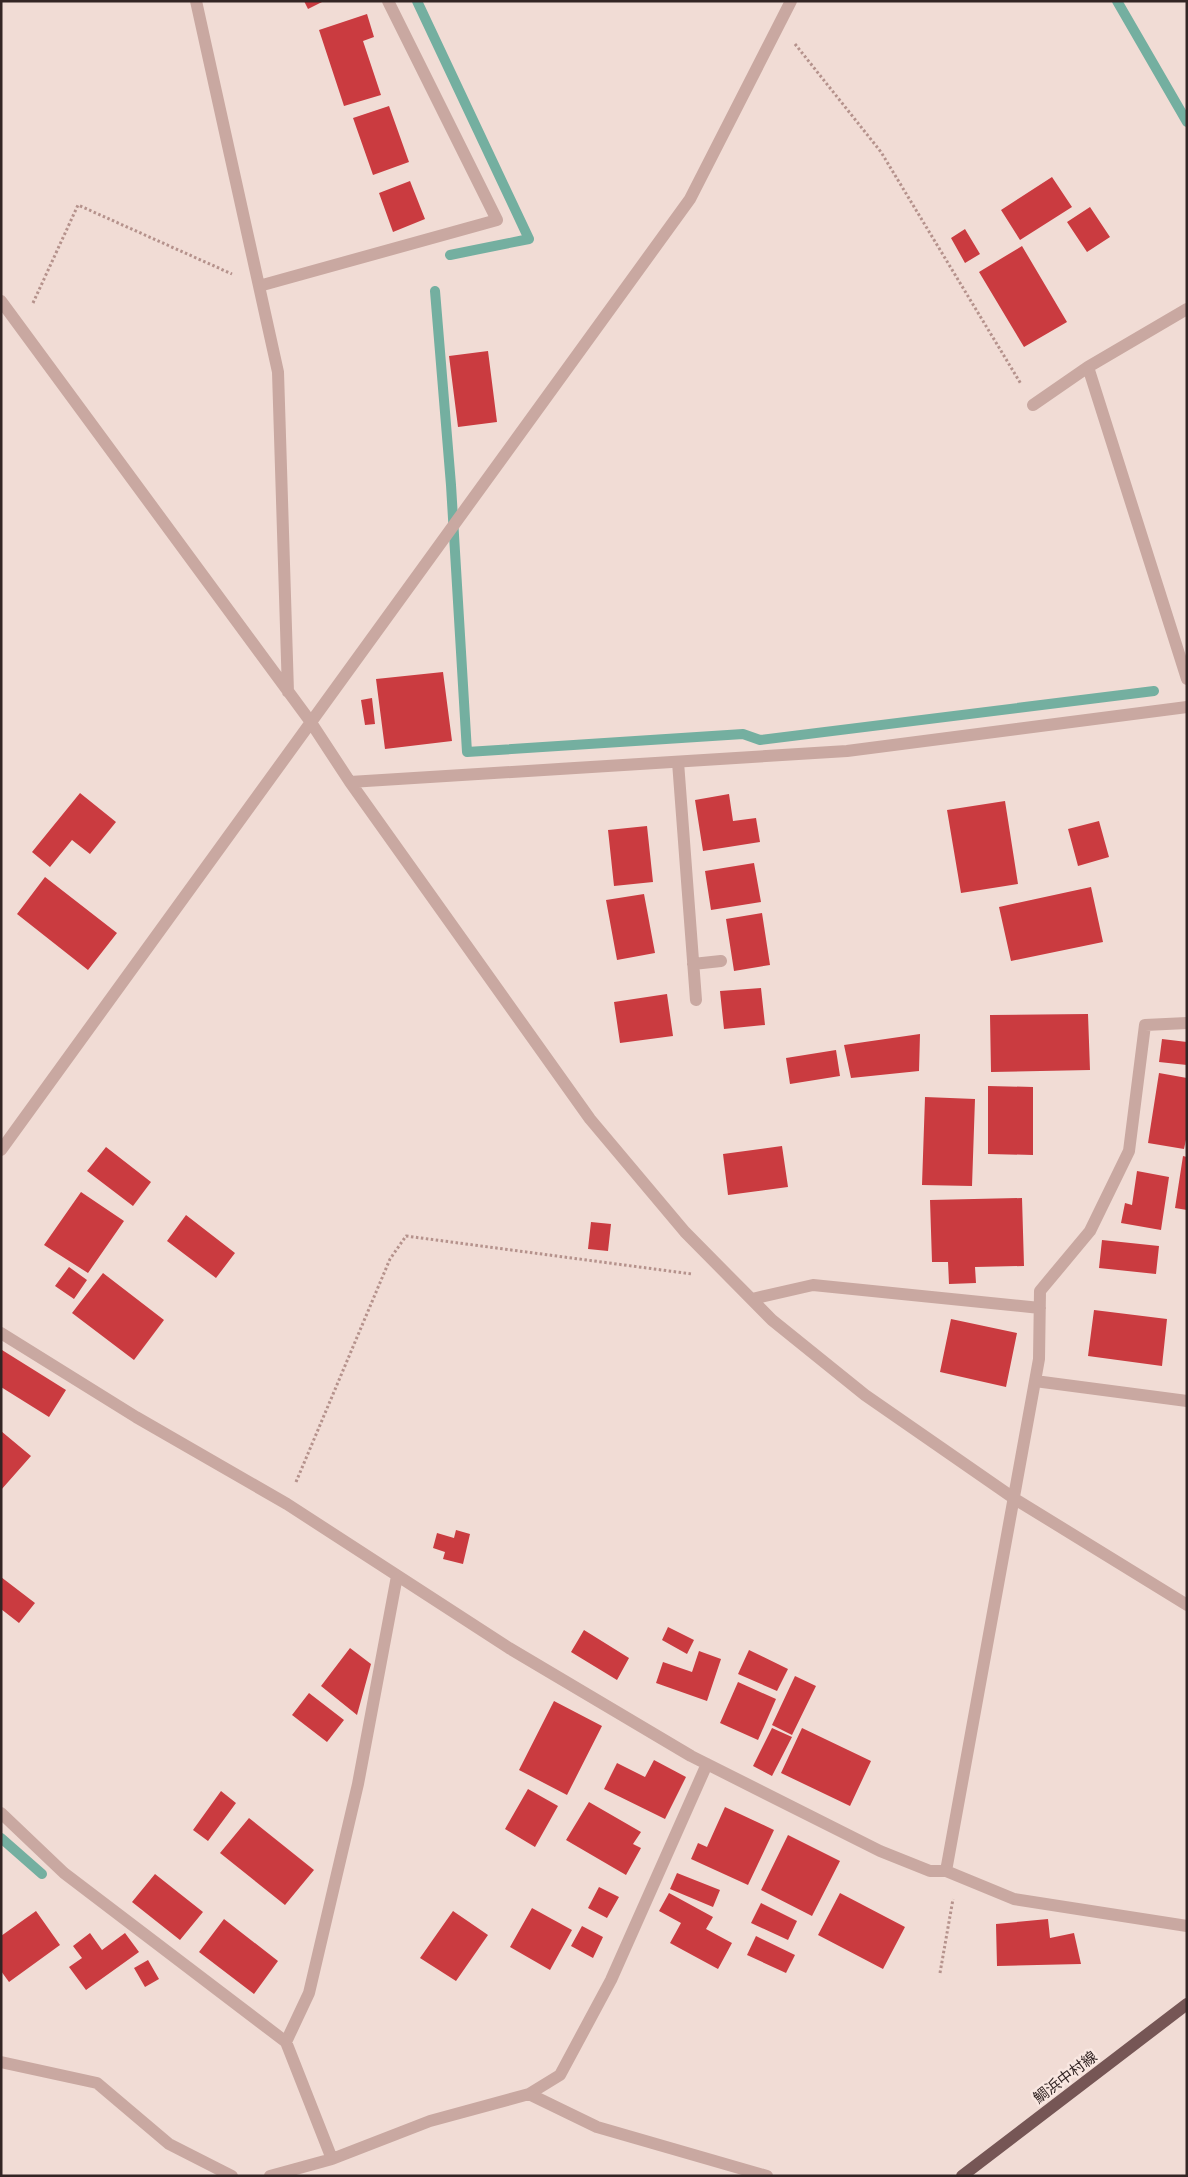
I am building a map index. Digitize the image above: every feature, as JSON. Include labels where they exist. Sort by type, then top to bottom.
[{"type":"main road","name":"鯛浜中村線","points":[[962,2176],[1187,2004]]},
{"type":"street","points":[[196,1],[238,200],[278,372],[288,692]]},
{"type":"street","points":[[259,286],[497,220],[388,1]]},
{"type":"street","points":[[1,1150],[690,199],[791,1]]},
{"type":"street","points":[[1,301],[310,721],[350,782],[590,1118],[685,1232],[772,1320],[865,1395],[1015,1499],[1187,1605]]},
{"type":"street","points":[[1033,405],[1088,367],[1187,309]]},
{"type":"street","points":[[1088,367],[1187,679]]},
{"type":"street","points":[[350,782],[847,751],[1187,707]]},
{"type":"street","points":[[678,762],[696,1000]]},
{"type":"street","points":[[693,964],[721,961]]},
{"type":"street","points":[[951,1874],[1039,1359],[1040,1292],[1090,1231],[1129,1151],[1145,1025],[1187,1023]]},
{"type":"street","points":[[752,1299],[813,1285],[1040,1308]]},
{"type":"street","points":[[1,1333],[136,1417],[287,1504],[508,1648],[707,1764],[880,1851],[930,1871],[951,1874],[1014,1900],[1187,1926]]},
{"type":"street","points":[[1035,1381],[1187,1401]]},
{"type":"street","points":[[286,2042],[309,1993],[358,1784],[397,1576]]},
{"type":"street","points":[[270,2176],[332,2160],[430,2120],[529,2094],[560,2075],[607,1989],[707,1764]]},
{"type":"street","points":[[1,1813],[64,1873],[286,2042],[332,2160]]},
{"type":"street","points":[[1,2062],[97,2083],[169,2144],[232,2176]]},
{"type":"street","points":[[529,2094],[597,2127],[767,2176]]},
{"type":"path","points":[[779,24],[881,152],[1033,405]]},
{"type":"path","points":[[21,328],[78,205],[259,286]]},
{"type":"path","points":[[287,1504],[390,1259],[406,1236],[732,1279]]},
{"type":"path","points":[[940,1973],[951,1874]]},
{"type":"building","points":[[304,1],[324,1],[308,9]]},
{"type":"building","points":[[367,14],[374,37],[363,41],[381,95],[344,106],[319,30]]},
{"type":"building","points":[[389,106],[409,162],[373,175],[353,118]]},
{"type":"building","points":[[1052,177],[1072,207],[1020,240],[1001,210]]},
{"type":"building","points":[[410,181],[425,219],[393,232],[379,193]]},
{"type":"building","points":[[1090,207],[1110,237],[1087,252],[1067,222]]},
{"type":"building","points":[[965,229],[980,254],[965,263],[951,238]]},
{"type":"building","points":[[1022,246],[1067,322],[1024,347],[979,272]]},
{"type":"building","points":[[488,351],[497,422],[458,427],[449,356]]},
{"type":"building","points":[[443,672],[452,741],[385,749],[376,679]]},
{"type":"building","points":[[372,698],[375,724],[365,725],[361,700]]},
{"type":"building","points":[[80,793],[116,822],[90,854],[72,840],[50,867],[32,852]]},
{"type":"building","points":[[729,794],[733,821],[756,818],[760,842],[703,851],[695,800]]},
{"type":"building","points":[[1005,801],[1018,884],[961,893],[947,810]]},
{"type":"building","points":[[1099,821],[1109,857],[1078,866],[1068,829]]},
{"type":"building","points":[[647,826],[653,882],[614,886],[608,830]]},
{"type":"building","points":[[754,863],[761,902],[711,910],[705,871]]},
{"type":"building","points":[[45,877],[117,933],[88,970],[17,914]]},
{"type":"building","points":[[1091,887],[1103,942],[1011,961],[999,907]]},
{"type":"building","points":[[644,894],[655,953],[617,960],[606,900]]},
{"type":"building","points":[[762,913],[770,965],[734,971],[726,919]]},
{"type":"building","points":[[761,988],[765,1025],[724,1029],[720,991]]},
{"type":"building","points":[[667,994],[673,1036],[620,1043],[614,1002]]},
{"type":"building","points":[[1088,1014],[1090,1070],[991,1072],[990,1015]]},
{"type":"building","points":[[920,1034],[919,1071],[851,1078],[844,1045]]},
{"type":"building","points":[[1162,1039],[1187,1042],[1187,1065],[1159,1062]]},
{"type":"building","points":[[836,1050],[840,1076],[790,1084],[786,1058]]},
{"type":"building","points":[[1159,1073],[1187,1078],[1187,1135],[1184,1149],[1148,1143]]},
{"type":"building","points":[[988,1086],[1033,1087],[1033,1155],[988,1154]]},
{"type":"building","points":[[925,1097],[975,1099],[972,1186],[922,1185]]},
{"type":"building","points":[[782,1146],[788,1187],[728,1195],[723,1154]]},
{"type":"building","points":[[106,1147],[151,1182],[133,1206],[87,1171]]},
{"type":"building","points":[[1183,1156],[1187,1157],[1187,1210],[1175,1208]]},
{"type":"building","points":[[1137,1171],[1169,1177],[1161,1230],[1121,1223],[1125,1203],[1132,1205]]},
{"type":"building","points":[[81,1192],[124,1221],[88,1273],[44,1245]]},
{"type":"building","points":[[1022,1198],[1024,1266],[975,1267],[976,1283],[949,1284],[948,1262],[932,1262],[930,1200]]},
{"type":"building","points":[[186,1215],[235,1253],[216,1278],[167,1241]]},
{"type":"building","points":[[591,1222],[611,1224],[608,1251],[588,1249]]},
{"type":"building","points":[[1102,1240],[1159,1246],[1156,1274],[1099,1268]]},
{"type":"building","points":[[69,1267],[87,1280],[74,1299],[55,1286]]},
{"type":"building","points":[[103,1273],[164,1320],[134,1360],[72,1313]]},
{"type":"building","points":[[1094,1310],[1167,1319],[1162,1366],[1088,1356]]},
{"type":"building","points":[[951,1319],[1017,1333],[1006,1387],[940,1372]]},
{"type":"building","points":[[2,1350],[66,1390],[49,1417],[1,1387]]},
{"type":"building","points":[[1,1431],[31,1456],[1,1490]]},
{"type":"building","points":[[456,1530],[470,1534],[463,1564],[443,1559],[445,1552],[433,1548],[437,1533],[454,1538]]},
{"type":"building","points":[[1,1577],[35,1603],[19,1623],[1,1609]]},
{"type":"building","points":[[668,1627],[694,1640],[687,1654],[662,1640]]},
{"type":"building","points":[[584,1630],[629,1658],[617,1680],[571,1652]]},
{"type":"building","points":[[350,1648],[371,1664],[357,1715],[321,1686]]},
{"type":"building","points":[[749,1650],[788,1669],[777,1691],[738,1674]]},
{"type":"building","points":[[699,1651],[721,1659],[707,1701],[656,1683],[663,1662],[692,1672]]},
{"type":"building","points":[[795,1676],[816,1686],[792,1735],[772,1725]]},
{"type":"building","points":[[738,1682],[776,1699],[758,1740],[720,1723]]},
{"type":"building","points":[[309,1693],[344,1720],[327,1742],[292,1715]]},
{"type":"building","points":[[554,1701],[602,1726],[567,1795],[519,1770]]},
{"type":"building","points":[[772,1728],[792,1737],[772,1776],[753,1766]]},
{"type":"building","points":[[802,1728],[871,1761],[850,1806],[781,1773]]},
{"type":"building","points":[[654,1760],[686,1777],[665,1819],[604,1789],[617,1763],[645,1777]]},
{"type":"building","points":[[528,1789],[558,1806],[535,1847],[505,1829]]},
{"type":"building","points":[[221,1791],[236,1803],[208,1841],[193,1830]]},
{"type":"building","points":[[589,1802],[641,1832],[633,1844],[641,1848],[626,1875],[566,1840]]},
{"type":"building","points":[[725,1807],[774,1830],[748,1885],[691,1859],[698,1843],[707,1847]]},
{"type":"building","points":[[249,1818],[314,1870],[285,1905],[220,1853]]},
{"type":"building","points":[[788,1835],[840,1861],[812,1916],[761,1890]]},
{"type":"building","points":[[677,1873],[720,1890],[713,1907],[670,1889]]},
{"type":"building","points":[[155,1874],[203,1912],[180,1940],[132,1902]]},
{"type":"building","points":[[599,1887],[619,1897],[607,1918],[588,1908]]},
{"type":"building","points":[[669,1893],[713,1917],[706,1929],[732,1943],[718,1969],[670,1943],[681,1923],[659,1911]]},
{"type":"building","points":[[840,1893],[905,1927],[883,1969],[818,1935]]},
{"type":"building","points":[[761,1903],[797,1921],[788,1940],[751,1923]]},
{"type":"building","points":[[532,1908],[572,1930],[550,1970],[510,1947]]},
{"type":"building","points":[[36,1911],[60,1945],[9,1982],[1,1971],[1,1936]]},
{"type":"building","points":[[453,1911],[488,1935],[456,1981],[420,1958]]},
{"type":"building","points":[[224,1919],[278,1961],[254,1994],[199,1952]]},
{"type":"building","points":[[1048,1919],[1050,1938],[1074,1933],[1081,1964],[997,1966],[996,1924]]},
{"type":"building","points":[[582,1926],[603,1937],[593,1958],[571,1946]]},
{"type":"building","points":[[90,1933],[102,1950],[125,1933],[139,1952],[86,1990],[69,1967],[82,1958],[73,1946]]},
{"type":"building","points":[[756,1936],[795,1955],[786,1973],[747,1955]]},
{"type":"building","points":[[148,1960],[159,1979],[145,1987],[134,1968]]},
{"type":"waterway","points":[[417,1],[529,239],[450,255]]},
{"type":"waterway","points":[[1117,1],[1187,122]]},
{"type":"waterway","points":[[435,291],[451,485],[467,752],[743,734],[760,740],[1154,691]]},
{"type":"waterway","points":[[1,1838],[42,1874]]}]
